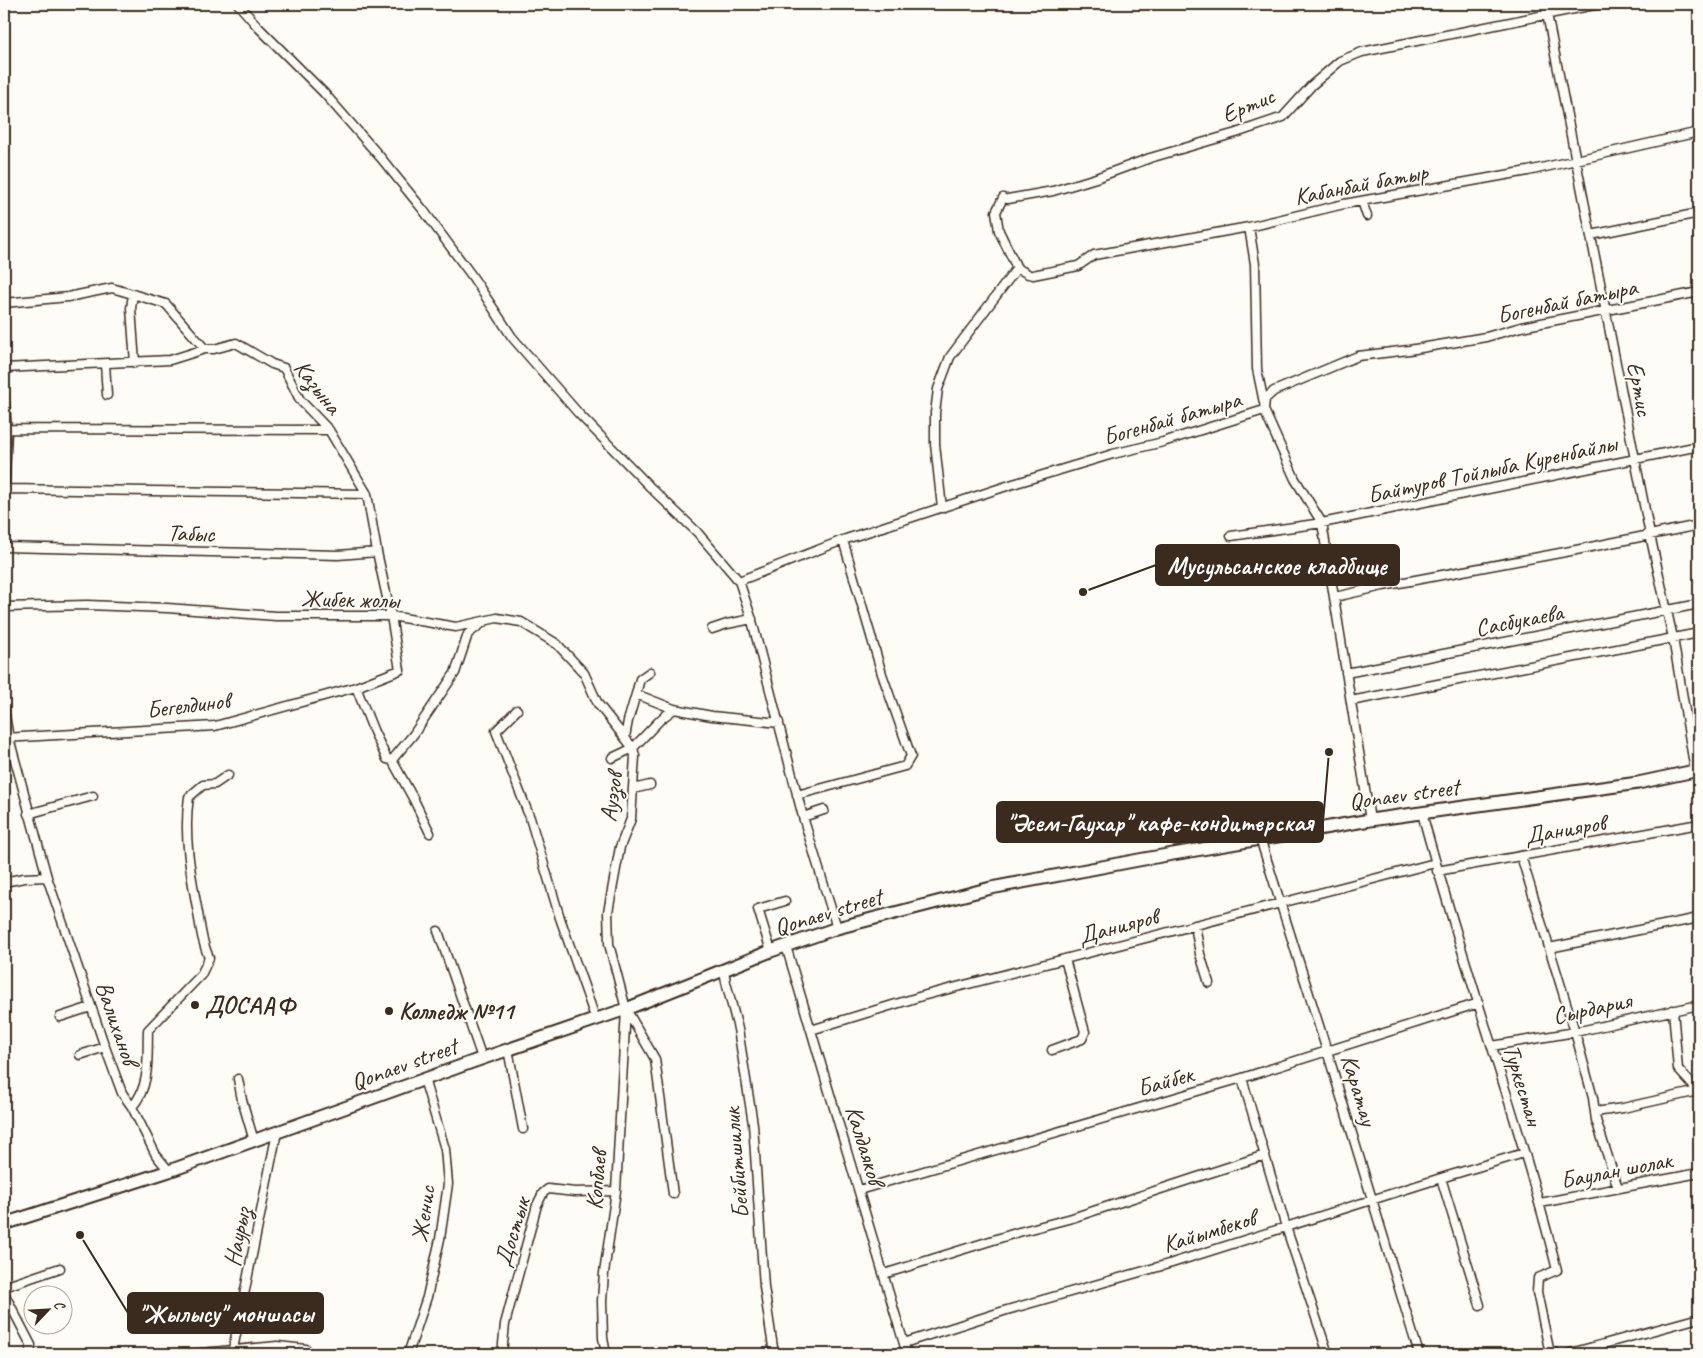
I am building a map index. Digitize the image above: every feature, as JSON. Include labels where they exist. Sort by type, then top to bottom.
[{"type":"main road","name":"Qonaev street","points":[[4,1224],[169,1171],[482,1058],[596,1020],[771,951],[837,928],[991,888],[1260,838],[1370,820],[1638,783],[1697,771]]},
{"type":"street","points":[[238,4],[259,28],[324,93],[381,158],[424,211],[472,276],[512,337],[580,414],[652,489],[697,532],[739,581],[752,619],[803,817],[837,928]]},
{"type":"street","points":[[1545,4],[1547,14]]},
{"type":"street","name":"Ертис","points":[[1017,268],[999,231],[996,212],[1006,198],[1052,191],[1282,117],[1312,85],[1340,61],[1362,52],[1599,4]]},
{"type":"street","name":"Ертис","points":[[1547,14],[1650,534],[1673,638],[1697,771]]},
{"type":"street","name":"Кабанбай батыр","points":[[1017,268],[1031,275],[1078,266],[1094,255],[1250,227],[1362,201],[1457,185],[1699,132]]},
{"type":"street","points":[[1362,201],[1367,216]]},
{"type":"street","points":[[1653,212],[1654,222]]},
{"type":"street","points":[[1590,235],[1699,212]]},
{"type":"street","points":[[1250,227],[1255,264],[1257,369],[1264,407],[1295,479],[1322,523],[1370,820]]},
{"type":"street","points":[[942,508],[935,444],[935,413],[938,389],[950,358],[1017,268]]},
{"type":"street","points":[[4,303],[68,297],[112,288],[166,304],[205,349]]},
{"type":"street","name":"Богенбай батыра","points":[[739,581],[843,540],[1032,478],[1113,454],[1163,442],[1264,407],[1266,399],[1274,391],[1358,356],[1409,350],[1486,337],[1521,327],[1699,292]]},
{"type":"street","points":[[133,294],[131,308],[135,363]]},
{"type":"street","name":"Казына","points":[[4,368],[170,360],[236,342],[272,364],[284,368],[300,400],[329,430],[367,494],[400,670]]},
{"type":"street","points":[[105,364],[107,395]]},
{"type":"street","points":[[4,393],[6,430],[4,501]]},
{"type":"street","points":[[6,430],[329,430]]},
{"type":"street","name":"Байтуров Тойлыба Куренбайлы","points":[[1231,536],[1322,523],[1699,446]]},
{"type":"street","name":"Табыс","points":[[4,489],[367,494]]},
{"type":"street","points":[[1335,598],[1392,584],[1699,525]]},
{"type":"street","points":[[797,795],[905,766],[910,756],[885,682],[843,540]]},
{"type":"street","name":"Табыс","points":[[4,547],[330,555],[377,552]]},
{"type":"street","name":"Жибек жолы","points":[[4,607],[87,604],[276,616],[391,616],[456,627],[497,618],[521,622],[557,644],[584,673],[598,704],[633,748]]},
{"type":"street","name":"Сасбукаева","points":[[1346,673],[1699,604]]},
{"type":"street","points":[[712,629],[752,619]]},
{"type":"street","points":[[392,760],[413,735],[455,673],[468,634],[486,620]]},
{"type":"street","name":"Сасбукаева","points":[[1351,701],[1699,632]]},
{"type":"street","name":"Бегелдинов","points":[[6,738],[215,726],[356,687],[400,670]]},
{"type":"street","points":[[625,738],[640,680],[650,672]]},
{"type":"street","points":[[356,687],[387,760],[392,760]]},
{"type":"street","points":[[636,694],[674,709],[712,716],[778,723]]},
{"type":"street","name":"Ауэзов","points":[[626,1009],[609,944],[608,912],[620,847],[631,819],[636,756],[633,748],[661,719],[674,709]]},
{"type":"street","name":"Валиханов","points":[[4,710],[6,738],[47,878],[105,1048],[122,1093],[132,1107],[156,1155],[169,1171]]},
{"type":"street","points":[[517,710],[496,731],[530,818],[560,918],[596,1020]]},
{"type":"street","points":[[612,758],[633,748]]},
{"type":"street","points":[[392,760],[414,798],[430,833]]},
{"type":"street","points":[[132,1107],[139,1099],[146,1078],[148,1030],[201,975],[209,958],[202,941],[192,883],[187,833],[187,809],[189,797],[203,785],[215,784],[228,774]]},
{"type":"street","points":[[633,788],[650,785]]},
{"type":"street","points":[[28,814],[92,796]]},
{"type":"street","points":[[803,817],[824,810]]},
{"type":"street","name":"Туркестан","points":[[1422,813],[1436,867],[1540,1203],[1557,1270],[1538,1278],[1537,1292],[1549,1349],[1557,1354]]},
{"type":"street","name":"Данияров","points":[[811,1030],[922,996],[1281,903],[1436,867],[1521,856],[1699,824]]},
{"type":"street","name":"Каратау","points":[[1260,838],[1328,1051],[1419,1354]]},
{"type":"street","points":[[1521,856],[1574,1032],[1593,1098],[1595,1112],[1618,1188]]},
{"type":"street","points":[[4,882],[24,878],[47,878]]},
{"type":"street","points":[[771,951],[758,910],[786,901]]},
{"type":"street","points":[[1549,948],[1699,918]]},
{"type":"street","points":[[1195,925],[1200,954],[1209,983]]},
{"type":"street","points":[[438,931],[482,1058]]},
{"type":"street","name":"Калдаяков","points":[[786,946],[907,1354]]},
{"type":"street","points":[[1052,1050],[1082,1039],[1085,1032],[1065,959]]},
{"type":"street","name":"Бейбитшилик","points":[[724,970],[738,1029],[753,1124],[764,1287],[774,1354]]},
{"type":"street","name":"Байбек","points":[[858,1190],[1242,1078],[1479,1003]]},
{"type":"street","name":"Сырдария","points":[[1492,1046],[1574,1032],[1699,1005]]},
{"type":"street","points":[[60,1017],[91,1007]]},
{"type":"street","points":[[626,1009],[655,1059],[673,1194]]},
{"type":"street","name":"Копбаев","points":[[606,1354],[603,1338],[602,1302],[604,1273],[616,1191],[626,1009]]},
{"type":"street","points":[[1673,1010],[1678,1070],[1698,1091]]},
{"type":"street","points":[[80,1055],[105,1048]]},
{"type":"street","points":[[508,1049],[523,1129]]},
{"type":"street","points":[[1242,1078],[1286,1227],[1328,1354]]},
{"type":"street","points":[[238,1079],[254,1141]]},
{"type":"street","name":"Женис","points":[[408,1354],[427,1297],[440,1239],[448,1184],[445,1150],[424,1079]]},
{"type":"street","points":[[1595,1112],[1623,1108],[1698,1091]]},
{"type":"street","name":"Наурыз","points":[[233,1352],[277,1132]]},
{"type":"street","name":"Кайымбеков","points":[[904,1343],[1007,1310],[1172,1263],[1524,1153]]},
{"type":"street","points":[[884,1274],[1019,1232],[1072,1218],[1265,1155]]},
{"type":"street","name":"Баулан шолак","points":[[1540,1203],[1699,1173]]},
{"type":"street","points":[[1441,1178],[1480,1305]]},
{"type":"street","name":"Достык","points":[[502,1354],[506,1324],[517,1277],[537,1205],[543,1193],[548,1190],[575,1192],[616,1191]]},
{"type":"street","points":[[4,1287],[60,1268]]},
{"type":"street","points":[[4,1294],[31,1346],[30,1354]]},
{"type":"street","points":[[1567,1354],[1699,1318]]},
{"type":"street","points":[[191,1354],[233,1352],[277,1346],[306,1349]]},
{"type":"place","name":"Мусульсанское кладбище","points":[[1083,592]]},
{"type":"place","name":"\"Әсем-Гаухар\" кафе-кондитерская","points":[[1329,752]]},
{"type":"place","name":"ДОСААФ","points":[[195,1005]]},
{"type":"place","name":"Колледж №11","points":[[389,1011]]},
{"type":"place","name":"\"Жылысу\" моншасы","points":[[80,1235]]}]
